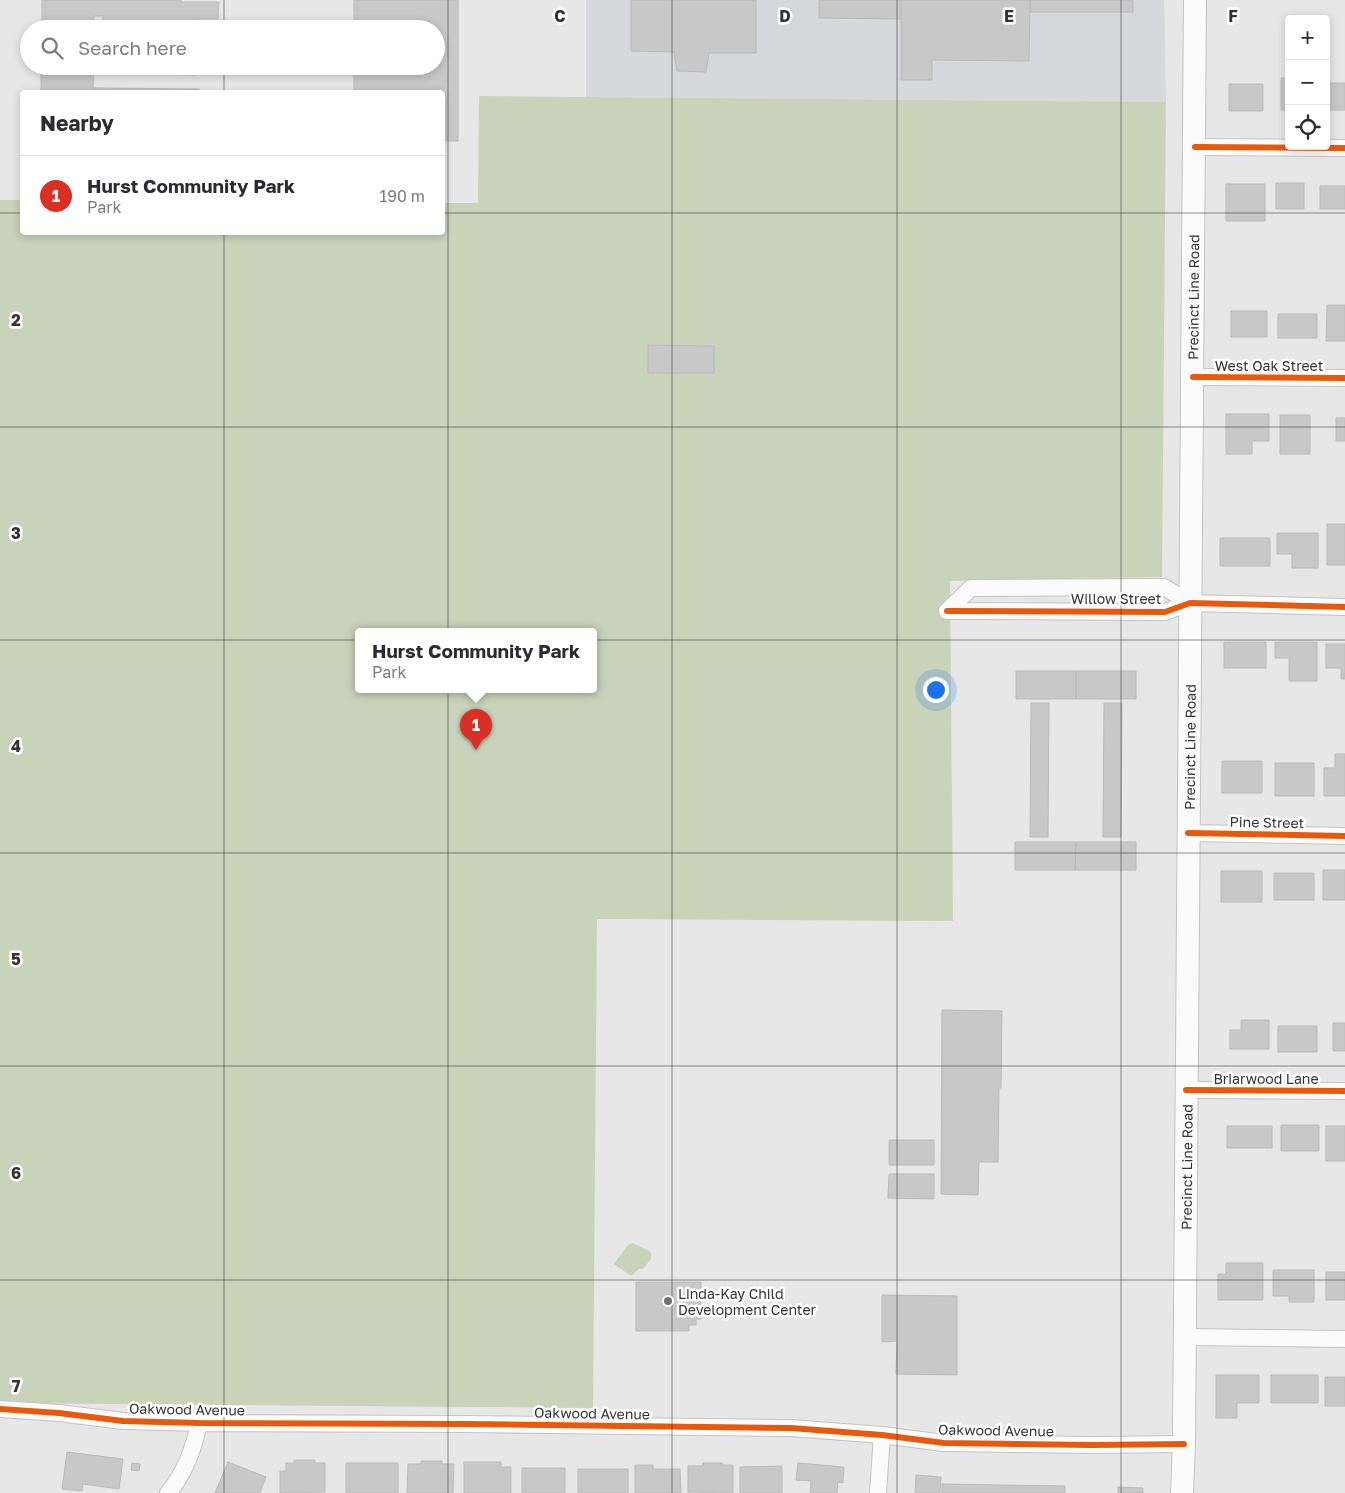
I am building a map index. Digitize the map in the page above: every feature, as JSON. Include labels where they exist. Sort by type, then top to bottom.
[{"type":"main road","name":"Precinct Line Road","points":[[1182,1493],[1184,1444],[1195,0]]},
{"type":"street","points":[[1195,148],[1345,148]]},
{"type":"street","name":"West Oak Street","points":[[1193,377],[1345,378]]},
{"type":"street","name":"Willow Street","points":[[1190,603],[1164,587],[970,588],[947,611],[1165,612],[1190,603],[1345,606]]},
{"type":"street","name":"Pine Street","points":[[1188,833],[1345,836]]},
{"type":"street","name":"Briarwood Lane","points":[[1186,1090],[1345,1091]]},
{"type":"street","points":[[1184,1337],[1345,1339]]},
{"type":"street","name":"Oakwood Avenue","points":[[0,1409],[59,1413],[123,1421],[791,1428],[944,1442],[1092,1445],[1184,1444]]},
{"type":"street","points":[[168,1493],[177,1482],[188,1459],[196,1441],[200,1423]]},
{"type":"street","points":[[878,1493],[882,1435]]},
{"type":"shaded area","points":[[586,0],[1164,0],[1166,102],[586,97]]},
{"type":"green space","points":[[479,96],[1166,102],[1162,577],[950,581],[953,921],[597,919],[593,1408],[0,1403],[0,200],[20,200],[20,235],[445,235],[445,203],[478,203]]},
{"type":"green space","points":[[633,1243],[651,1253],[651,1259],[643,1269],[639,1269],[631,1276],[614,1264],[628,1245]]},
{"type":"building","points":[[42,0],[181,0],[181,2],[219,2],[218,19],[103,20],[103,16],[94,16],[94,20],[42,20]]},
{"type":"building","points":[[354,0],[458,0],[458,141],[445,141],[445,90],[354,90],[354,75],[445,75],[445,20],[354,20]]},
{"type":"building","points":[[631,0],[756,0],[756,53],[709,53],[706,72],[677,71],[674,52],[631,51]]},
{"type":"building","points":[[819,0],[901,0],[901,19],[819,18]]},
{"type":"building","points":[[901,0],[1030,0],[1029,61],[932,60],[932,80],[901,80]]},
{"type":"building","points":[[1030,0],[1133,0],[1133,12],[1030,12]]},
{"type":"building","points":[[41,75],[94,75],[93,88],[199,89],[199,90],[41,90]]},
{"type":"building","points":[[1281,78],[1285,78],[1285,110],[1281,110]]},
{"type":"building","points":[[1330,83],[1345,83],[1345,110],[1330,110]]},
{"type":"building","points":[[1229,84],[1263,84],[1263,111],[1229,111]]},
{"type":"building","points":[[1276,183],[1304,183],[1304,209],[1276,209]]},
{"type":"building","points":[[1226,184],[1265,184],[1265,221],[1226,221]]},
{"type":"building","points":[[1320,186],[1345,186],[1345,209],[1320,209]]},
{"type":"building","points":[[1327,305],[1345,305],[1345,341],[1326,341]]},
{"type":"building","points":[[1231,311],[1267,311],[1267,337],[1231,337]]},
{"type":"building","points":[[1278,314],[1317,314],[1317,338],[1278,338]]},
{"type":"building","points":[[648,345],[714,346],[714,373],[648,373]]},
{"type":"building","points":[[1226,414],[1269,414],[1269,441],[1252,441],[1252,454],[1226,454]]},
{"type":"building","points":[[1280,415],[1310,415],[1310,454],[1280,454]]},
{"type":"building","points":[[1336,418],[1345,418],[1345,441],[1336,441]]},
{"type":"building","points":[[1327,524],[1345,524],[1345,565],[1327,565]]},
{"type":"building","points":[[1277,533],[1318,533],[1318,568],[1292,568],[1292,554],[1277,554]]},
{"type":"building","points":[[1220,538],[1270,538],[1270,566],[1220,566]]},
{"type":"building","points":[[1224,642],[1266,642],[1266,668],[1224,668]]},
{"type":"building","points":[[1275,642],[1317,642],[1317,681],[1289,681],[1289,658],[1275,658]]},
{"type":"building","points":[[1326,644],[1345,644],[1345,679],[1341,679],[1341,668],[1326,668]]},
{"type":"building","points":[[1016,671],[1076,671],[1076,699],[1016,699]]},
{"type":"building","points":[[1076,671],[1136,671],[1136,699],[1076,699]]},
{"type":"building","points":[[1031,703],[1049,703],[1048,837],[1030,837]]},
{"type":"building","points":[[1104,703],[1122,703],[1121,837],[1103,837]]},
{"type":"building","points":[[1335,754],[1345,754],[1345,796],[1324,796],[1324,768],[1335,768]]},
{"type":"building","points":[[1222,761],[1262,761],[1262,793],[1222,793]]},
{"type":"building","points":[[1275,763],[1314,763],[1314,796],[1275,796]]},
{"type":"building","points":[[1015,842],[1076,842],[1075,870],[1015,870]]},
{"type":"building","points":[[1076,842],[1136,842],[1136,870],[1075,870]]},
{"type":"building","points":[[1323,870],[1345,870],[1345,900],[1323,900]]},
{"type":"building","points":[[1221,871],[1262,871],[1262,902],[1221,902]]},
{"type":"building","points":[[1274,873],[1314,873],[1314,900],[1274,900]]},
{"type":"building","points":[[942,1010],[1002,1011],[998,1162],[979,1162],[978,1195],[941,1194]]},
{"type":"building","points":[[1241,1020],[1269,1020],[1269,1049],[1230,1049],[1230,1030],[1241,1030]]},
{"type":"building","points":[[1333,1023],[1345,1023],[1345,1051],[1333,1051]]},
{"type":"building","points":[[1278,1026],[1317,1026],[1317,1052],[1278,1052]]},
{"type":"building","points":[[1281,1125],[1319,1125],[1319,1151],[1281,1151]]},
{"type":"building","points":[[1227,1126],[1272,1126],[1272,1148],[1227,1148]]},
{"type":"building","points":[[1326,1126],[1345,1126],[1345,1161],[1326,1161]]},
{"type":"building","points":[[889,1140],[934,1140],[934,1165],[889,1165]]},
{"type":"building","points":[[889,1174],[934,1174],[934,1199],[888,1198]]},
{"type":"building","points":[[1226,1263],[1263,1263],[1263,1300],[1218,1300],[1218,1274],[1226,1274]]},
{"type":"building","points":[[1273,1270],[1314,1270],[1314,1302],[1289,1302],[1289,1296],[1273,1296]]},
{"type":"building","points":[[1326,1272],[1345,1272],[1345,1300],[1326,1300]]},
{"type":"building","name":"Linda-Kay Child Development Center","points":[[636,1282],[701,1282],[701,1319],[696,1319],[696,1325],[689,1325],[689,1331],[636,1331]]},
{"type":"building","points":[[882,1295],[957,1296],[957,1375],[896,1374],[897,1341],[882,1342]]},
{"type":"building","points":[[1216,1375],[1259,1375],[1259,1403],[1237,1403],[1237,1418],[1216,1418]]},
{"type":"building","points":[[1271,1375],[1318,1375],[1318,1403],[1271,1403]]},
{"type":"building","points":[[1325,1377],[1345,1377],[1345,1406],[1325,1406]]},
{"type":"building","points":[[67,1452],[123,1459],[119,1489],[83,1484],[82,1491],[62,1489]]},
{"type":"building","points":[[294,1460],[315,1460],[315,1463],[325,1463],[325,1492],[280,1493],[280,1471],[286,1471],[286,1463],[294,1463]]},
{"type":"building","points":[[421,1461],[442,1461],[442,1464],[454,1464],[453,1493],[407,1493],[408,1464],[421,1464]]},
{"type":"building","points":[[228,1462],[266,1477],[260,1493],[215,1493]]},
{"type":"building","points":[[464,1462],[501,1462],[501,1467],[511,1467],[511,1493],[464,1493]]},
{"type":"building","points":[[132,1463],[140,1464],[139,1471],[131,1470]]},
{"type":"building","points":[[346,1463],[398,1463],[398,1493],[346,1493]]},
{"type":"building","points":[[703,1463],[733,1465],[733,1493],[688,1492],[688,1466],[703,1466]]},
{"type":"building","points":[[798,1463],[844,1467],[843,1483],[838,1482],[837,1493],[810,1493],[811,1481],[796,1480]]},
{"type":"building","points":[[635,1465],[653,1465],[653,1469],[680,1469],[681,1493],[635,1493]]},
{"type":"building","points":[[782,1466],[782,1493],[740,1493],[740,1467]]},
{"type":"building","points":[[522,1468],[565,1468],[565,1493],[522,1493]]},
{"type":"building","points":[[578,1469],[628,1469],[628,1493],[578,1493]]},
{"type":"building","points":[[916,1475],[941,1477],[940,1493],[915,1493]]},
{"type":"building","points":[[942,1484],[1065,1486],[1065,1493],[942,1493]]},
{"type":"building","points":[[1118,1487],[1143,1488],[1143,1493],[1118,1493]]},
{"type":"cycle path","points":[[1195,147],[1345,148]]},
{"type":"cycle path","points":[[1193,377],[1345,378]]},
{"type":"cycle path","points":[[947,611],[1165,612],[1190,603],[1345,607]]},
{"type":"cycle path","points":[[1188,833],[1345,836]]},
{"type":"cycle path","points":[[1186,1090],[1345,1091]]},
{"type":"cycle path","points":[[0,1409],[59,1413],[123,1421],[791,1428],[882,1435],[944,1443],[1184,1444]]},
{"type":"place","name":"Hurst Community Park","points":[[476,750]]},
{"type":"place","name":"Linda-Kay Child Development Center","points":[[668,1301]]}]
